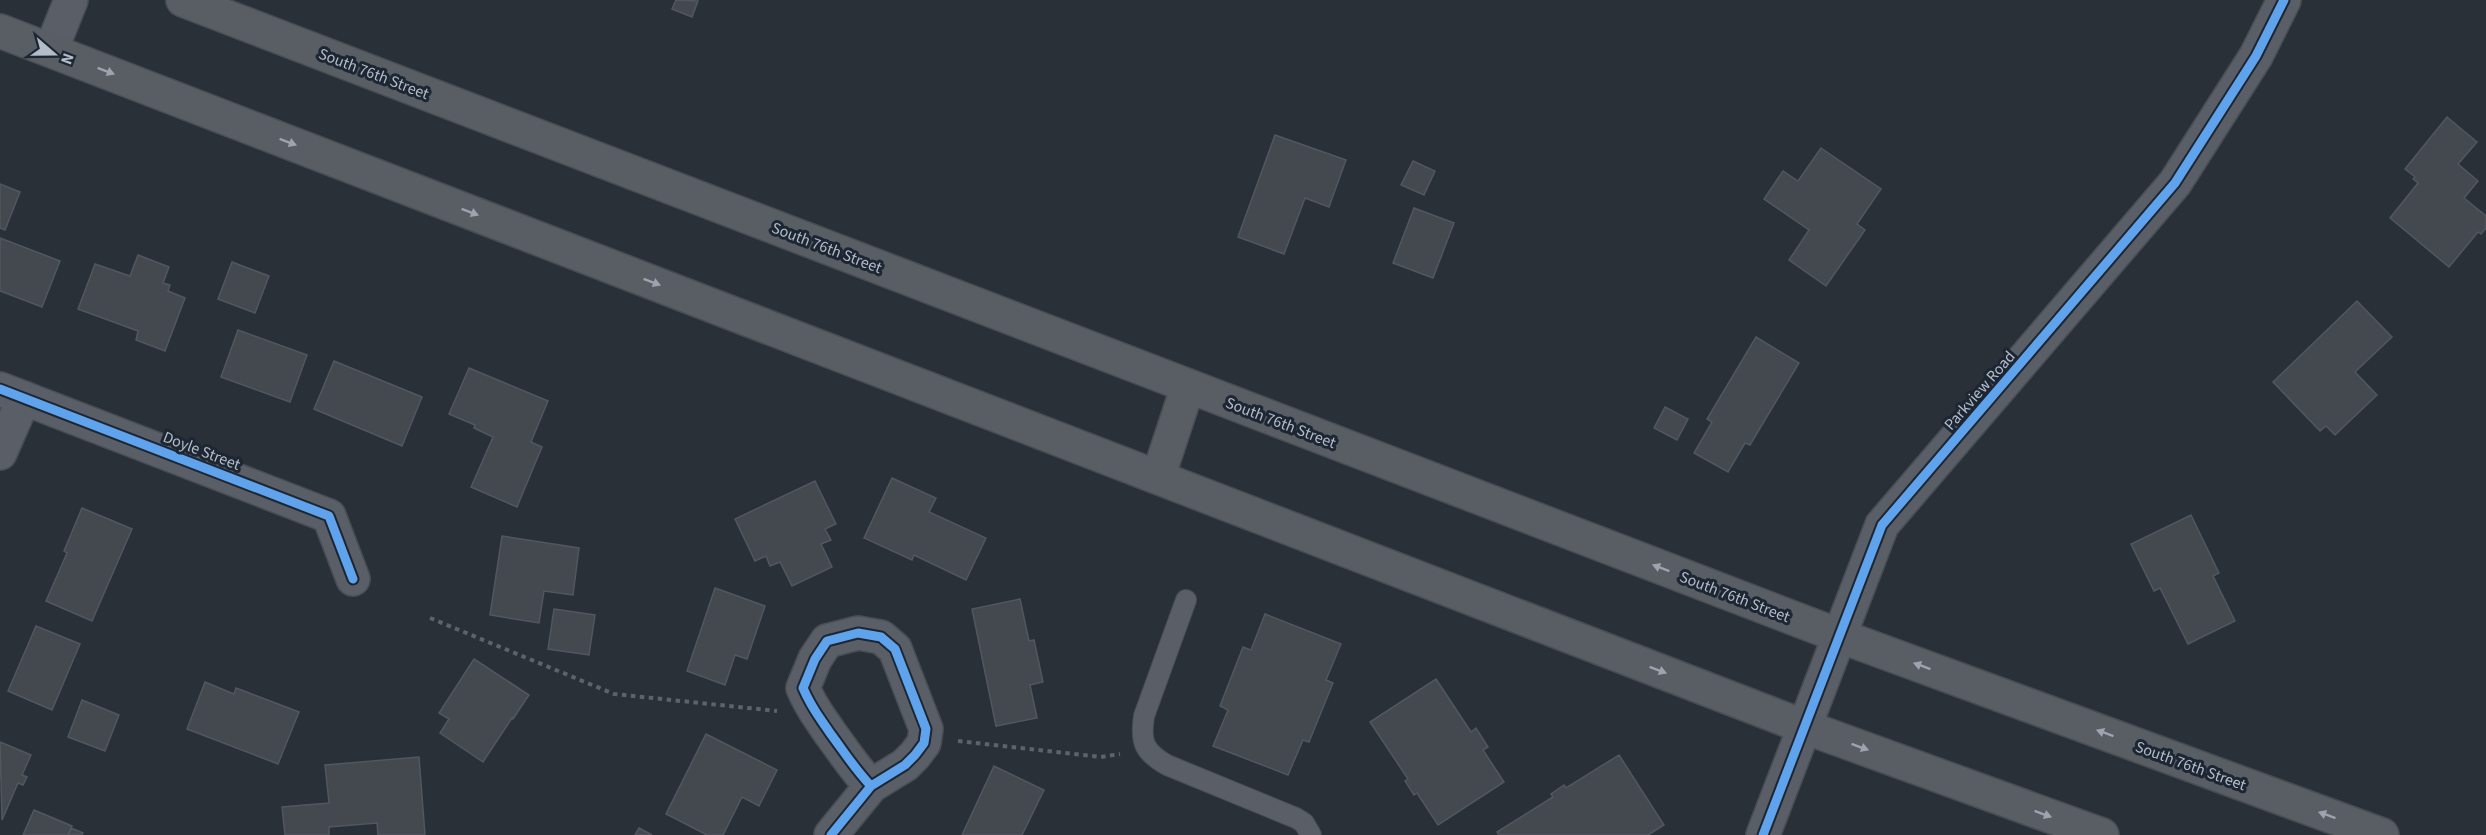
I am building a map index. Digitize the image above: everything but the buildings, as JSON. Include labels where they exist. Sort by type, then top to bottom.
[{"type":"main road","name":"South 76th Street","points":[[183,0],[1840,636],[2382,835]]},
{"type":"main road","points":[[0,31],[1805,727],[2102,835]]},
{"type":"main road","points":[[1158,477],[1188,386]]},
{"type":"street","points":[[51,50],[71,0]]},
{"type":"street","name":"Parkview Road","points":[[1763,835],[1882,525],[2175,183],[2256,56],[2284,0]]},
{"type":"street","points":[[0,453],[12,393]]},
{"type":"street","name":"Doyle Street","points":[[12,393],[329,516],[353,579]]},
{"type":"street","points":[[831,835],[871,786],[905,765],[924,743],[926,729],[895,649],[881,637],[858,633],[827,641],[815,659],[803,688],[813,712],[830,732],[850,764],[871,786]]},
{"type":"lane","points":[[1186,600],[1144,716],[1141,733],[1144,745],[1154,758],[1167,765],[1296,818],[1304,823],[1311,835]]},
{"type":"path","points":[[430,618],[614,694],[784,712],[813,712]]},
{"type":"path","points":[[924,738],[1101,758]]},
{"type":"cycle path","points":[[1763,835],[1882,525],[2175,183],[2256,56],[2284,0]]},
{"type":"cycle path","points":[[0,389],[329,516],[353,579]]},
{"type":"cycle path","points":[[831,835],[871,786],[905,765],[915,755],[924,743],[926,729],[895,649],[881,637],[858,633],[827,641],[815,659],[803,688],[812,707],[830,733],[871,786]]}]
